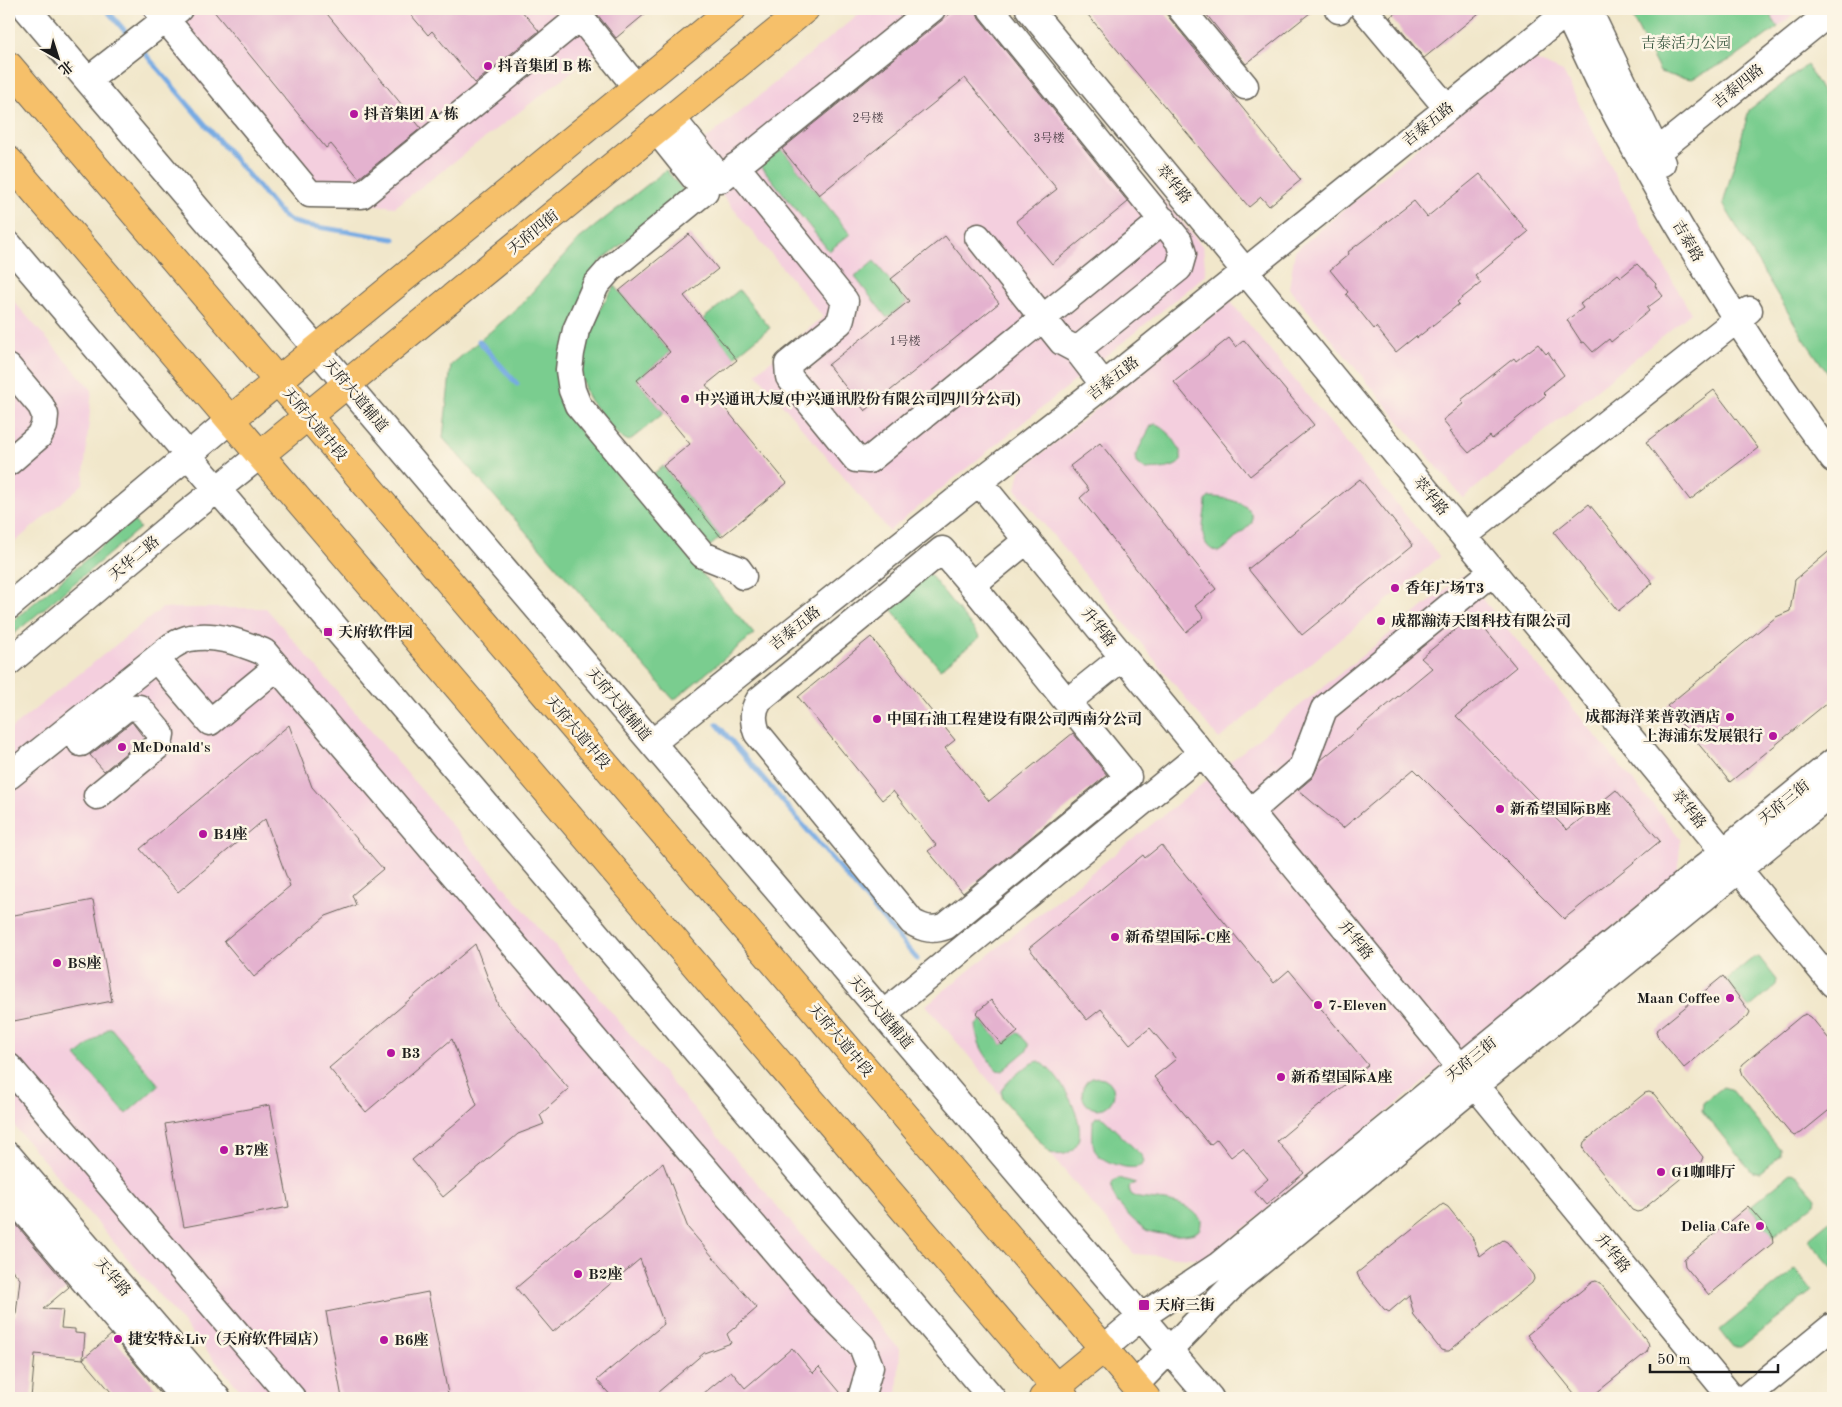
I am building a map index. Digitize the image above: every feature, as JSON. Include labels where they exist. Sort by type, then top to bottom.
[{"type":"main road","points":[[230,420],[732,9]]},
{"type":"main road","name":"天府四街","points":[[260,456],[805,9]]},
{"type":"main road","name":"天府大道中段","points":[[9,66],[1104,1348],[1133,1394]]},
{"type":"main road","points":[[9,161],[1055,1395],[1104,1348]]},
{"type":"street","name":"天府大道辅道","points":[[27,9],[1210,1398]]},
{"type":"street","points":[[664,124],[721,179],[932,9]]},
{"type":"street","points":[[991,9],[1180,241],[1183,254],[1179,268],[1077,350]]},
{"type":"street","name":"萃华路","points":[[1029,9],[1833,984]]},
{"type":"street","points":[[1181,9],[1245,86]]},
{"type":"street","points":[[1347,9],[1447,108]]},
{"type":"street","name":"吉泰五路","points":[[652,742],[1104,385],[1447,108],[1573,10]]},
{"type":"street","name":"吉泰路","points":[[1573,10],[1617,117],[1649,157],[1706,274],[1743,315],[1833,431]]},
{"type":"street","name":"吉泰四路","points":[[1649,157],[1833,10]]},
{"type":"street","points":[[88,80],[113,61],[164,16],[310,194],[362,195],[577,13],[636,87]]},
{"type":"street","points":[[664,124],[705,191],[610,269],[596,286],[576,330],[570,353],[569,370],[572,390],[578,405],[703,555],[738,569],[743,576]]},
{"type":"street","points":[[736,166],[845,301],[840,322],[788,364],[789,377],[856,459],[868,460],[1163,220]]},
{"type":"street","points":[[978,237],[1062,342],[1077,350],[1104,385]]},
{"type":"street","points":[[9,245],[992,1398]]},
{"type":"street","points":[[1464,536],[1743,315]]},
{"type":"street","name":"吉泰路","points":[[1743,315],[1795,408],[1833,459]]},
{"type":"street","points":[[9,368],[41,406],[45,415],[44,426],[38,436],[9,462]]},
{"type":"street","points":[[9,606],[230,420]]},
{"type":"street","name":"天华二路","points":[[9,662],[260,456]]},
{"type":"street","name":"升华路","points":[[979,482],[1732,1398]]},
{"type":"street","points":[[972,585],[1027,540]]},
{"type":"street","points":[[942,550],[972,585],[1128,777],[946,926],[929,930],[912,922],[757,733],[754,725],[754,707],[759,700],[942,550]]},
{"type":"street","points":[[1250,812],[1302,767],[1324,710],[1492,571]]},
{"type":"street","points":[[12,768],[172,646],[189,638],[222,638],[264,652],[822,1306],[862,1346],[870,1367],[861,1398]]},
{"type":"street","points":[[1067,702],[1123,657]]},
{"type":"street","points":[[156,659],[210,722],[277,667]]},
{"type":"street","points":[[64,756],[126,707],[139,708],[161,734],[159,745],[97,796]]},
{"type":"street","points":[[883,1014],[1202,753]]},
{"type":"street","name":"天府三街","points":[[1104,1348],[1141,1317],[1219,1265],[1468,1076],[1731,860],[1833,762]]},
{"type":"street","name":"天府三街","points":[[1731,860],[1833,792]]},
{"type":"street","points":[[9,1067],[292,1398]]},
{"type":"street","name":"天府三街","points":[[1133,1394],[1170,1351],[1236,1282],[1468,1076]]},
{"type":"street","name":"天华路","points":[[9,1156],[217,1398]]},
{"type":"street","name":"天华路","points":[[9,1194],[184,1398]]},
{"type":"street","points":[[1745,1398],[1833,1326]]},
{"type":"shaded area","points":[[139,9],[586,9],[612,41],[395,207],[293,196]]},
{"type":"shaded area","points":[[865,9],[1004,9],[1203,247],[1206,275],[889,531],[756,373],[823,317],[688,154]]},
{"type":"shaded area","points":[[1766,9],[1800,9],[1778,27]]},
{"type":"shaded area","points":[[1526,56],[1563,72],[1644,231],[1691,313],[1463,498],[1289,288],[1295,251]]},
{"type":"shaded area","points":[[9,296],[92,390],[83,484],[9,547]]},
{"type":"shaded area","points":[[1230,301],[1440,557],[1219,739],[1016,490],[1020,471]]},
{"type":"shaded area","points":[[1463,575],[1681,839],[1677,875],[1207,1259],[1134,1254],[926,1005]]},
{"type":"shaded area","points":[[162,608],[266,608],[900,1350],[897,1398],[247,1398],[9,1120],[9,730]]},
{"type":"green space","name":"吉泰活力公园","points":[[1628,9],[1766,9],[1778,27],[1736,57],[1692,79],[1660,72]]},
{"type":"green space","points":[[1807,65],[1833,111],[1833,381],[1804,339],[1723,204],[1749,110]]},
{"type":"green space","points":[[782,149],[850,234],[829,251],[761,166]]},
{"type":"green space","points":[[666,170],[685,192],[600,262],[569,404],[562,410],[754,634],[674,700],[443,438],[451,365],[518,308],[579,239]]},
{"type":"green space","points":[[874,261],[907,302],[887,318],[855,277]]},
{"type":"green space","points":[[615,286],[670,352],[637,380],[664,413],[629,441],[614,430],[589,399],[583,383],[583,353],[586,338],[599,311]]},
{"type":"green space","points":[[739,290],[770,328],[734,357],[703,319]]},
{"type":"green space","points":[[1155,424],[1164,429],[1174,440],[1178,446],[1181,458],[1177,465],[1164,469],[1146,470],[1136,463],[1135,456],[1151,426]]},
{"type":"green space","points":[[663,466],[721,537],[710,546],[651,476]]},
{"type":"green space","points":[[1209,497],[1238,502],[1249,510],[1252,516],[1252,523],[1224,549],[1218,552],[1206,544],[1204,538],[1203,523],[1206,501]]},
{"type":"green space","points":[[133,520],[140,528],[9,638],[9,624]]},
{"type":"green space","points":[[927,571],[980,637],[940,669],[887,604]]},
{"type":"green space","points":[[1754,957],[1759,957],[1777,980],[1776,985],[1749,1008],[1726,980]]},
{"type":"green space","points":[[981,1020],[1002,1045],[1018,1032],[1029,1045],[1027,1050],[1002,1071],[997,1070],[979,1044],[976,1025]]},
{"type":"green space","points":[[110,1027],[159,1085],[126,1114],[76,1056]]},
{"type":"green space","points":[[1039,1061],[1056,1077],[1072,1102],[1077,1116],[1078,1141],[1072,1150],[1064,1154],[1050,1153],[1003,1099],[1001,1091],[1008,1082],[1034,1062]]},
{"type":"green space","points":[[1098,1077],[1104,1078],[1109,1082],[1113,1087],[1113,1099],[1109,1104],[1104,1108],[1098,1109],[1092,1108],[1087,1104],[1083,1099],[1082,1093],[1083,1087],[1087,1082],[1092,1078]]},
{"type":"green space","points":[[1723,1087],[1730,1089],[1780,1149],[1780,1156],[1760,1172],[1752,1172],[1702,1111],[1703,1103]]},
{"type":"green space","points":[[1101,1116],[1142,1156],[1144,1161],[1142,1165],[1124,1167],[1105,1160],[1096,1152],[1093,1141],[1093,1121],[1096,1117]]},
{"type":"green space","points":[[1791,1173],[1795,1174],[1816,1198],[1815,1203],[1773,1237],[1753,1211],[1748,1208]]},
{"type":"green space","points":[[1119,1178],[1136,1183],[1130,1185],[1129,1190],[1132,1195],[1139,1198],[1181,1205],[1196,1213],[1201,1220],[1199,1230],[1194,1233],[1180,1235],[1146,1230],[1126,1213],[1114,1197],[1113,1183]]},
{"type":"green space","points":[[1833,1218],[1833,1268],[1809,1241],[1809,1238]]},
{"type":"green space","points":[[1795,1269],[1812,1291],[1741,1347],[1733,1347],[1720,1330]]},
{"type":"building","name":"抖音集团 A 栋","points":[[212,9],[323,9],[421,128],[359,178],[331,144],[326,148]]},
{"type":"building","name":"抖音集团 B 栋","points":[[406,9],[520,9],[539,31],[475,83],[432,31],[428,35]]},
{"type":"building","points":[[593,9],[651,9],[616,38]]},
{"type":"building","points":[[956,9],[976,9],[979,18],[1128,202],[1052,264],[1016,221],[1057,189],[965,78],[819,195],[782,149]]},
{"type":"building","points":[[1083,9],[1162,9],[1301,180],[1269,206],[1261,197],[1249,207]]},
{"type":"building","points":[[1202,9],[1315,9],[1246,64]]},
{"type":"building","points":[[1400,9],[1484,9],[1424,58],[1390,17]]},
{"type":"building","points":[[1480,174],[1528,232],[1475,276],[1481,283],[1457,302],[1459,304],[1417,338],[1416,336],[1396,352],[1376,327],[1374,329],[1346,294],[1348,292],[1330,270],[1349,254],[1348,252],[1414,201],[1427,217]]},
{"type":"building","name":"中兴通讯大厦(中兴通讯股份有限公司四川分公司)","points":[[689,234],[718,269],[684,296],[737,360],[706,385],[787,483],[721,537],[663,466],[690,444],[637,380],[670,352],[619,291]]},
{"type":"building","points":[[945,236],[999,303],[865,411],[828,365],[909,301],[891,279]]},
{"type":"building","points":[[1637,264],[1656,284],[1655,286],[1663,296],[1647,308],[1649,311],[1611,342],[1609,339],[1593,352],[1584,342],[1582,343],[1567,320],[1583,308],[1580,304],[1618,274],[1621,277]]},
{"type":"building","points":[[1229,338],[1236,347],[1244,340],[1314,425],[1250,476],[1174,382]]},
{"type":"building","points":[[1538,344],[1546,354],[1548,352],[1564,375],[1543,392],[1546,395],[1492,439],[1490,436],[1469,453],[1450,432],[1452,431],[1443,420],[1464,403],[1461,400],[1514,358],[1516,361]]},
{"type":"building","points":[[1714,390],[1758,448],[1690,500],[1646,442]]},
{"type":"building","points":[[1100,443],[1216,589],[1195,606],[1204,617],[1186,632],[1080,498],[1089,490],[1070,466]]},
{"type":"building","points":[[1360,479],[1413,545],[1302,635],[1248,569]]},
{"type":"building","points":[[1589,504],[1653,583],[1618,611],[1554,532]]},
{"type":"building","points":[[1833,548],[1833,698],[1730,782],[1667,706],[1776,617],[1790,611],[1795,580]]},
{"type":"building","name":"新希望国际B座","points":[[1473,615],[1516,667],[1456,716],[1567,830],[1616,790],[1660,841],[1564,919],[1414,769],[1343,828],[1298,790],[1312,778],[1321,760],[1432,668],[1421,658]]},
{"type":"building","points":[[871,637],[955,740],[945,748],[989,801],[1073,733],[1107,775],[963,893],[928,851],[936,845],[893,791],[882,800],[798,697]]},
{"type":"building","name":"McDonald's","points":[[132,722],[144,738],[104,771],[90,755]]},
{"type":"building","name":"B4座","points":[[289,725],[312,787],[383,869],[352,895],[356,905],[326,916],[254,977],[224,941],[290,886],[265,819],[178,892],[140,849]]},
{"type":"building","points":[[1161,845],[1274,983],[1289,970],[1368,1065],[1277,1141],[1304,1173],[1266,1205],[1254,1191],[1268,1179],[1243,1148],[1231,1157],[1217,1139],[1210,1145],[1154,1077],[1176,1059],[1150,1028],[1130,1044],[1101,1009],[1087,1020],[1029,948],[1143,855],[1145,858]]},
{"type":"building","name":"B8座","points":[[93,900],[112,1001],[9,1022],[9,916]]},
{"type":"building","name":"B3","points":[[475,944],[498,1005],[569,1089],[540,1115],[544,1124],[518,1134],[443,1197],[412,1160],[477,1105],[452,1039],[366,1112],[329,1068]]},
{"type":"building","points":[[1723,976],[1750,1012],[1748,1016],[1684,1068],[1658,1037],[1656,1031]]},
{"type":"building","points":[[991,1000],[1018,1032],[1002,1045],[976,1013]]},
{"type":"building","points":[[1806,1014],[1811,1017],[1833,1044],[1833,1107],[1801,1133],[1794,1136],[1742,1075],[1740,1069],[1743,1064],[1801,1016]]},
{"type":"building","points":[[1645,1093],[1654,1094],[1703,1157],[1701,1162],[1641,1211],[1637,1212],[1632,1210],[1584,1150],[1583,1146],[1584,1142]]},
{"type":"building","name":"B7座","points":[[270,1105],[289,1207],[184,1227],[165,1124]]},
{"type":"building","name":"B2座","points":[[663,1163],[688,1228],[757,1308],[727,1334],[731,1343],[704,1353],[651,1398],[613,1398],[597,1380],[664,1324],[640,1259],[553,1332],[516,1288]]},
{"type":"building","points":[[1443,1204],[1448,1207],[1472,1237],[1480,1257],[1503,1240],[1507,1242],[1533,1275],[1534,1279],[1532,1283],[1449,1351],[1441,1350],[1414,1316],[1409,1295],[1389,1312],[1384,1309],[1357,1273]]},
{"type":"building","points":[[1748,1206],[1772,1234],[1773,1243],[1709,1295],[1685,1266],[1684,1259]]},
{"type":"building","points":[[9,1216],[69,1287],[43,1309],[63,1310],[61,1328],[75,1329],[75,1333],[85,1334],[83,1359],[35,1354],[31,1398],[11,1396],[12,1386],[9,1386],[9,1321],[16,1314],[20,1279],[9,1266]]},
{"type":"building","points":[[1592,1282],[1600,1283],[1648,1342],[1649,1346],[1647,1352],[1590,1398],[1578,1398],[1527,1335]]},
{"type":"building","name":"B6座","points":[[428,1292],[448,1394],[428,1398],[342,1398],[326,1312]]},
{"type":"building","points":[[111,1335],[164,1398],[116,1398],[83,1359]]},
{"type":"building","points":[[792,1348],[813,1373],[819,1367],[845,1398],[698,1398],[731,1371],[745,1388]]},
{"type":"waterway","points":[[106,9],[130,37]]},
{"type":"waterway","points":[[141,49],[283,216],[293,222],[305,225],[394,239]]},
{"type":"waterway","points":[[479,341],[517,384]]},
{"type":"waterway","points":[[717,724],[917,959]]},
{"type":"place","name":"抖音集团 B 栋","points":[[488,66]]},
{"type":"place","name":"抖音集团 A 栋","points":[[354,114]]},
{"type":"place","name":"中兴通讯大厦(中兴通讯股份有限公司四川分公司)","points":[[685,399]]},
{"type":"place","name":"香年广场T3","points":[[1395,588]]},
{"type":"place","name":"成都瀚涛天图科技有限公司","points":[[1381,621]]},
{"type":"place","name":"天府软件园","points":[[328,632]]},
{"type":"place","name":"成都海洋莱普敦酒店","points":[[1730,717]]},
{"type":"place","name":"中国石油工程建设有限公司西南分公司","points":[[877,719]]},
{"type":"place","name":"上海浦东发展银行","points":[[1773,736]]},
{"type":"place","name":"McDonald's","points":[[122,747]]},
{"type":"place","name":"新希望国际B座","points":[[1500,809]]},
{"type":"place","name":"B4座","points":[[203,834]]},
{"type":"place","name":"新希望国际-C座","points":[[1115,937]]},
{"type":"place","name":"B8座","points":[[57,963]]},
{"type":"place","name":"Maan Coffee","points":[[1730,998]]},
{"type":"place","name":"7-Eleven","points":[[1318,1005]]},
{"type":"place","name":"B3","points":[[391,1053]]},
{"type":"place","name":"新希望国际A座","points":[[1281,1077]]},
{"type":"place","name":"B7座","points":[[224,1150]]},
{"type":"place","name":"G1咖啡厅","points":[[1661,1172]]},
{"type":"place","name":"Delia Cafe","points":[[1760,1226]]},
{"type":"place","name":"B2座","points":[[578,1274]]},
{"type":"place","name":"天府三街","points":[[1144,1305]]},
{"type":"place","name":"捷安特&Liv（天府软件园店）","points":[[118,1339]]},
{"type":"place","name":"B6座","points":[[384,1340]]}]
